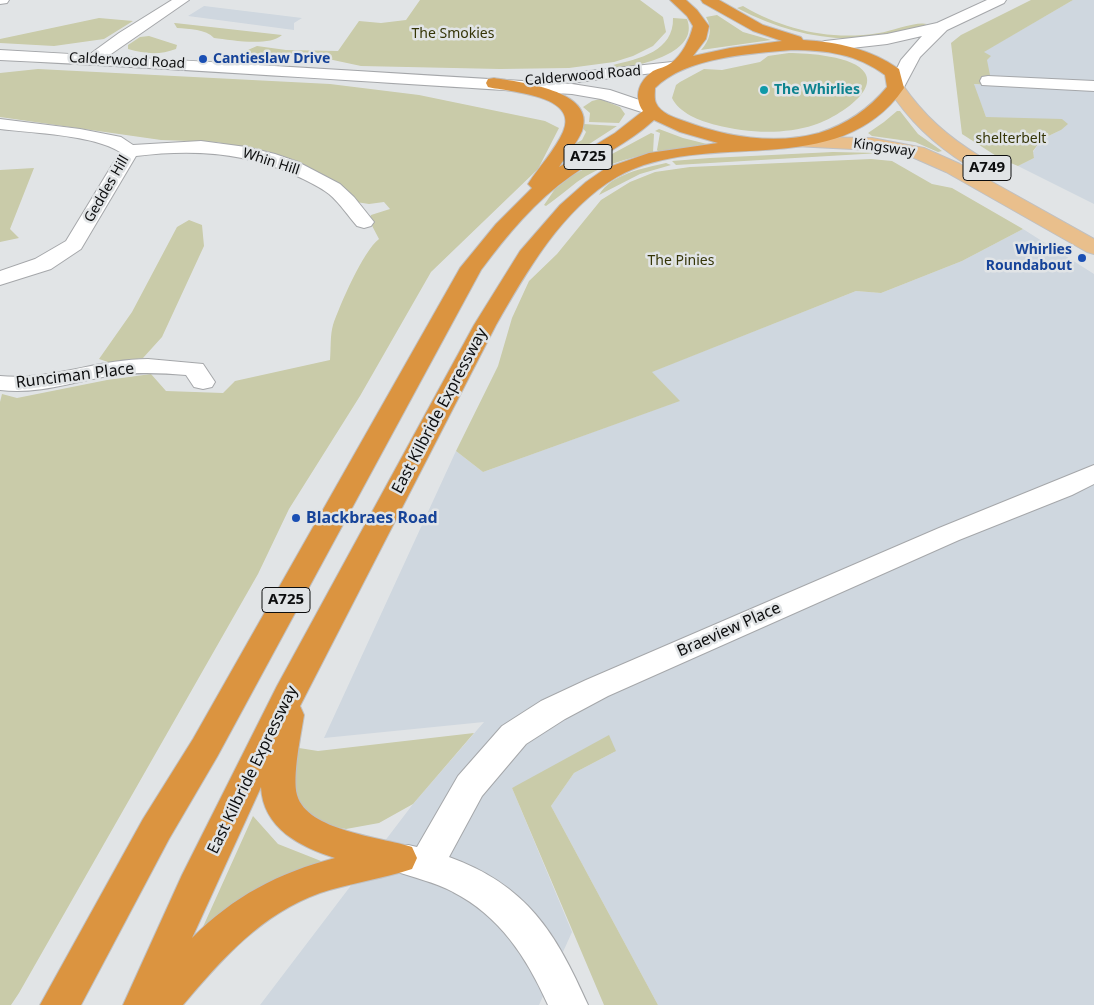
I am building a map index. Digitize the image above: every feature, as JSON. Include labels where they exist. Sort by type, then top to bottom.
[{"type":"highway","points":[[677,0],[692,13],[700,26],[698,39],[675,66],[657,77],[646,90],[645,95],[646,102],[652,111],[680,126],[706,134],[766,144],[800,142],[840,130],[863,120],[881,106],[897,87],[893,73],[877,62],[842,49],[818,45],[758,28],[708,0]]},
{"type":"highway","points":[[675,66],[748,49],[818,45]]},
{"type":"highway","points":[[494,83],[550,94],[571,108],[576,117],[573,131],[525,204]]},
{"type":"highway","name":"A725","points":[[60,1005],[156,829],[209,739],[472,268],[496,235],[525,204],[564,172],[631,132],[652,111]]},
{"type":"highway","name":"East Kilbride Expressway","points":[[143,1005],[201,875],[293,686],[513,275],[529,251],[557,217],[612,172],[634,164],[685,153],[766,144]]},
{"type":"highway","points":[[293,686],[285,730],[278,793],[286,814],[300,828],[314,836],[412,861]]},
{"type":"highway","points":[[157,1005],[224,933],[255,908],[291,888],[340,872],[412,861]]},
{"type":"main road","name":"Kingsway","points":[[897,87],[908,109],[944,142],[1094,228]]},
{"type":"main road","name":"Kingsway","points":[[800,142],[872,144],[911,150],[946,164],[1094,248]]},
{"type":"main road","points":[[1011,201],[1033,194]]},
{"type":"street","points":[[92,60],[124,36],[182,0]]},
{"type":"street","points":[[818,45],[887,39],[942,27],[1000,0]]},
{"type":"street","points":[[897,87],[904,66],[912,55],[942,27]]},
{"type":"street","name":"Calderwood Road","points":[[0,55],[202,65],[386,79],[494,83],[590,91],[611,96],[652,111]]},
{"type":"street","name":"Calderwood Road","points":[[494,83],[608,75],[675,66]]},
{"type":"street","points":[[988,81],[1094,86]]},
{"type":"street","name":"Geddes Hill","points":[[0,124],[115,140],[130,151],[74,245],[43,264],[0,278]]},
{"type":"street","name":"Whin Hill","points":[[130,151],[165,146],[203,146],[252,152],[295,168],[336,190],[364,222]]},
{"type":"street","name":"Runciman Place","points":[[0,382],[12,385],[32,384],[104,369],[165,366],[194,369],[203,382]]},
{"type":"street","name":"Braeview Place","points":[[412,861],[470,786],[514,734],[554,710],[597,688],[940,538],[1062,489],[1094,473]]},
{"type":"street","points":[[412,861],[454,874],[486,890],[512,911],[537,944],[555,974],[568,1005]]},
{"type":"shaded area","points":[[1073,0],[1094,0],[1094,204],[1018,166],[1034,158],[1033,152],[1042,139],[1061,130],[986,117],[973,84],[991,85],[983,52]]},
{"type":"shaded area","points":[[204,6],[302,18],[294,23],[294,30],[188,16]]},
{"type":"shaded area","points":[[1023,229],[1094,274],[1094,1005],[658,1005],[551,806],[574,773],[616,751],[512,788],[572,932],[539,1005],[260,1005],[413,804],[484,722],[324,738],[456,451],[483,472],[679,401],[651,372],[856,291],[881,293],[962,261]]},
{"type":"green space","name":"The Smokies","points":[[420,0],[640,0],[663,17],[666,32],[653,46],[633,56],[614,62],[569,68],[500,69],[361,66],[333,60],[241,53],[257,46],[286,50],[338,51],[359,21],[381,23],[406,20]]},
{"type":"green space","name":"shelterbelt","points":[[1031,0],[1073,0],[984,52],[991,56],[987,60],[992,85],[974,84],[986,117],[1062,119],[1068,124],[1061,130],[1042,139],[1033,151],[1034,158],[1018,166],[1001,159],[962,134],[951,43],[961,35]]},
{"type":"green space","points":[[743,6],[791,27],[808,32],[843,36],[879,33],[917,24],[927,24],[878,37],[830,37],[783,28],[737,8]]},
{"type":"green space","points":[[717,15],[743,32],[771,40],[701,50],[710,34],[706,17]]},
{"type":"green space","points":[[99,18],[133,21],[104,39],[54,46],[0,43],[0,39]]},
{"type":"green space","points":[[673,18],[687,19],[689,31],[685,41],[677,49],[640,64],[618,69],[613,65],[644,56],[661,46],[668,38],[672,29]]},
{"type":"green space","points":[[174,23],[282,35],[276,39],[259,42],[230,40],[214,38],[207,33],[197,30],[177,28]]},
{"type":"green space","points":[[149,36],[177,45],[176,49],[152,53],[128,49],[128,45],[140,37]]},
{"type":"green space","points":[[789,53],[841,59],[860,67],[865,73],[867,81],[865,89],[859,98],[830,118],[802,128],[778,132],[740,130],[697,119],[680,108],[672,98],[676,85],[704,69],[722,70],[760,62],[768,56]]},
{"type":"green space","points":[[38,69],[330,84],[419,95],[545,121],[559,128],[538,169],[431,272],[360,396],[289,509],[258,574],[19,993],[11,1005],[0,1005],[0,402],[2,394],[17,398],[107,380],[151,374],[166,391],[223,393],[235,381],[330,360],[331,333],[336,316],[359,266],[379,239],[369,220],[371,215],[390,209],[384,202],[369,204],[356,202],[269,153],[217,142],[161,140],[0,117],[0,73]]},
{"type":"green space","points":[[600,99],[620,107],[625,114],[619,123],[589,122],[590,113],[583,107],[592,101]]},
{"type":"green space","points":[[897,111],[900,111],[918,134],[942,151],[938,152],[915,142],[872,136],[868,133]]},
{"type":"green space","points":[[583,124],[617,126],[563,161],[569,147],[582,140],[586,132],[581,126]]},
{"type":"green space","points":[[659,129],[683,138],[711,145],[659,152],[657,150],[660,133],[655,131]]},
{"type":"green space","points":[[651,133],[654,134],[653,153],[623,160],[594,171],[546,206],[544,205],[555,189],[573,175]]},
{"type":"green space","points":[[833,152],[880,153],[676,165],[672,161],[710,158]]},
{"type":"green space","name":"The Pinies","points":[[871,159],[892,161],[932,184],[952,188],[1023,229],[962,261],[881,293],[856,291],[652,372],[680,401],[483,472],[456,451],[498,366],[512,318],[529,281],[557,254],[601,200],[630,182],[655,172],[690,167]]},
{"type":"green space","points":[[666,163],[671,165],[640,174],[599,195],[611,182],[620,177]]},
{"type":"green space","points":[[34,168],[10,229],[19,238],[0,242],[0,170]]},
{"type":"green space","points":[[189,220],[202,225],[204,246],[162,337],[143,358],[111,363],[99,359],[132,312],[177,227]]},
{"type":"green space","points":[[474,733],[413,804],[379,823],[346,829],[321,824],[299,807],[293,787],[299,748],[318,751]]},
{"type":"green space","points":[[609,735],[616,751],[574,773],[551,806],[658,1005],[604,1005],[512,788]]},
{"type":"green space","points":[[253,816],[278,844],[321,861],[318,868],[202,929]]},
{"type":"place","name":"Cantieslaw Drive","points":[[203,59]]},
{"type":"place","name":"The Whirlies","points":[[764,90]]},
{"type":"place","name":"Whirlies Roundabout","points":[[1082,258]]},
{"type":"place","name":"Blackbraes Road","points":[[296,518]]}]
